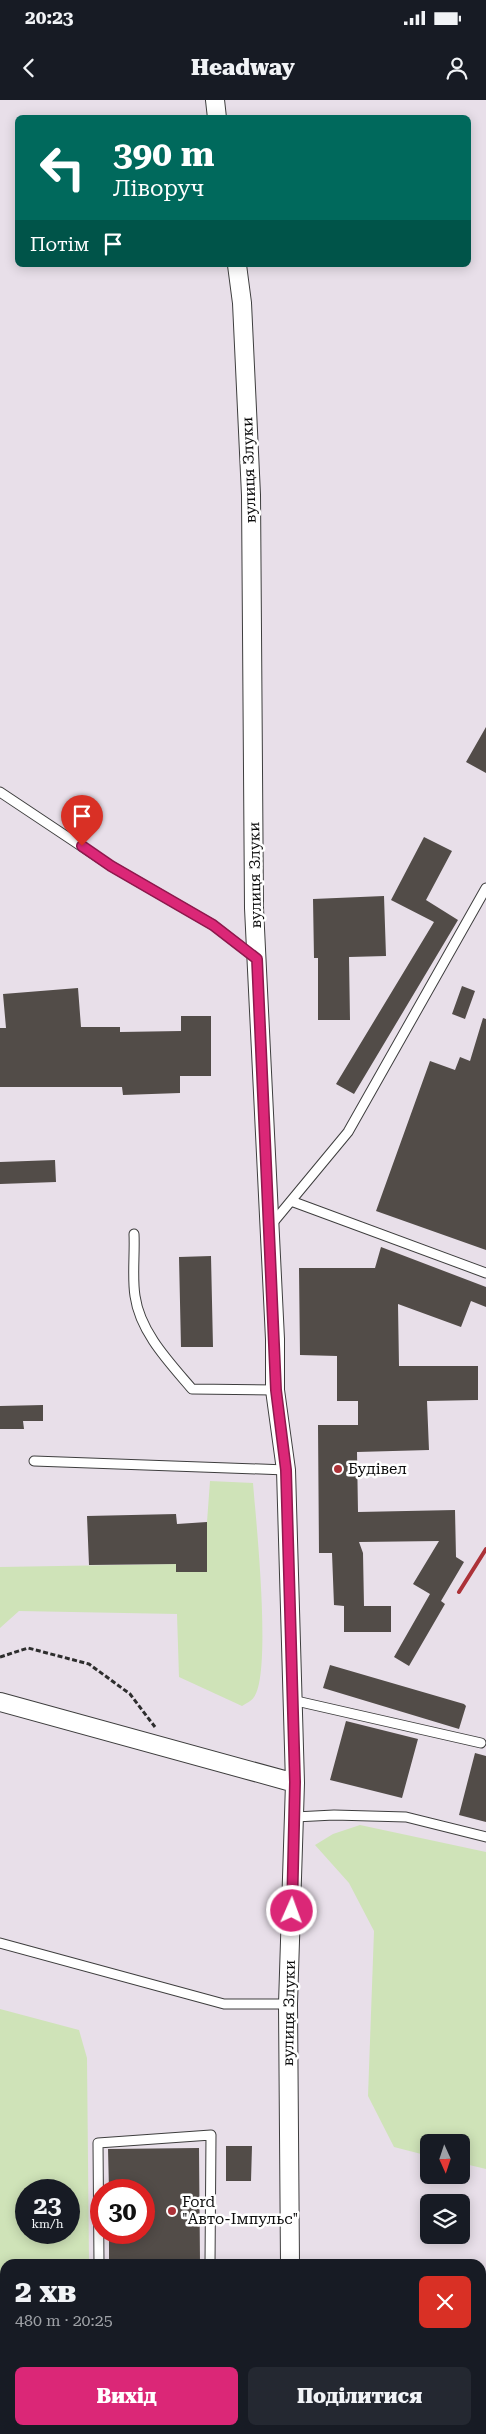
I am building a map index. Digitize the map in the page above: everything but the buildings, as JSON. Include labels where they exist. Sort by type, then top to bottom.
[{"type":"street","points":[[215,100],[217,115]]},
{"type":"street","name":"вулиця Злуки","points":[[237,267],[242,303],[251,495],[257,959],[276,1390],[286,1470],[295,1782],[288,2004],[290,2259]]},
{"type":"street","points":[[0,1702],[295,1782]]},
{"type":"lane","points":[[0,792],[111,866],[213,925],[257,959]]},
{"type":"lane","points":[[270,1228],[348,1132],[486,888]]},
{"type":"lane","points":[[291,1201],[486,1273]]},
{"type":"lane","points":[[134,1234],[135,1297],[146,1328],[166,1359],[192,1389],[276,1390]]},
{"type":"lane","points":[[34,1461],[286,1470]]},
{"type":"lane","points":[[292,1700],[481,1743]]},
{"type":"lane","points":[[295,1818],[334,1816],[406,1817],[486,1837]]},
{"type":"lane","points":[[0,1943],[224,2004],[288,2004]]},
{"type":"lane","points":[[99,2259],[98,2143],[211,2135],[210,2259]]},
{"type":"path","points":[[0,1657],[28,1648],[89,1664],[130,1694],[171,1749]]},
{"type":"shaded area","points":[[0,100],[486,100],[486,2259],[0,2259]]},
{"type":"green space","points":[[210,1481],[253,1483],[261,1595],[262,1659],[259,1682],[254,1697],[250,1701],[242,1706],[179,1677],[177,1614],[19,1611],[0,1628],[0,1567],[176,1564],[176,1572],[207,1572],[207,1522]]},
{"type":"green space","points":[[360,1825],[486,1852],[486,2169],[470,2165],[470,2134],[420,2134],[420,2154],[394,2147],[368,2096],[374,1931],[349,1883],[315,1845],[333,1834]]},
{"type":"green space","points":[[0,2009],[79,2030],[87,2058],[89,2259],[0,2259]]},
{"type":"railway","points":[[459,1592],[486,1549]]},
{"type":"place","name":"Будівел","points":[[338,1469]]},
{"type":"place","name":"Ford \"Авто-Імпульс\"","points":[[172,2211]]},
{"type":"route","points":[[82,846],[111,866],[213,925],[257,959],[276,1390],[286,1470],[295,1782],[292,1911]]}]
